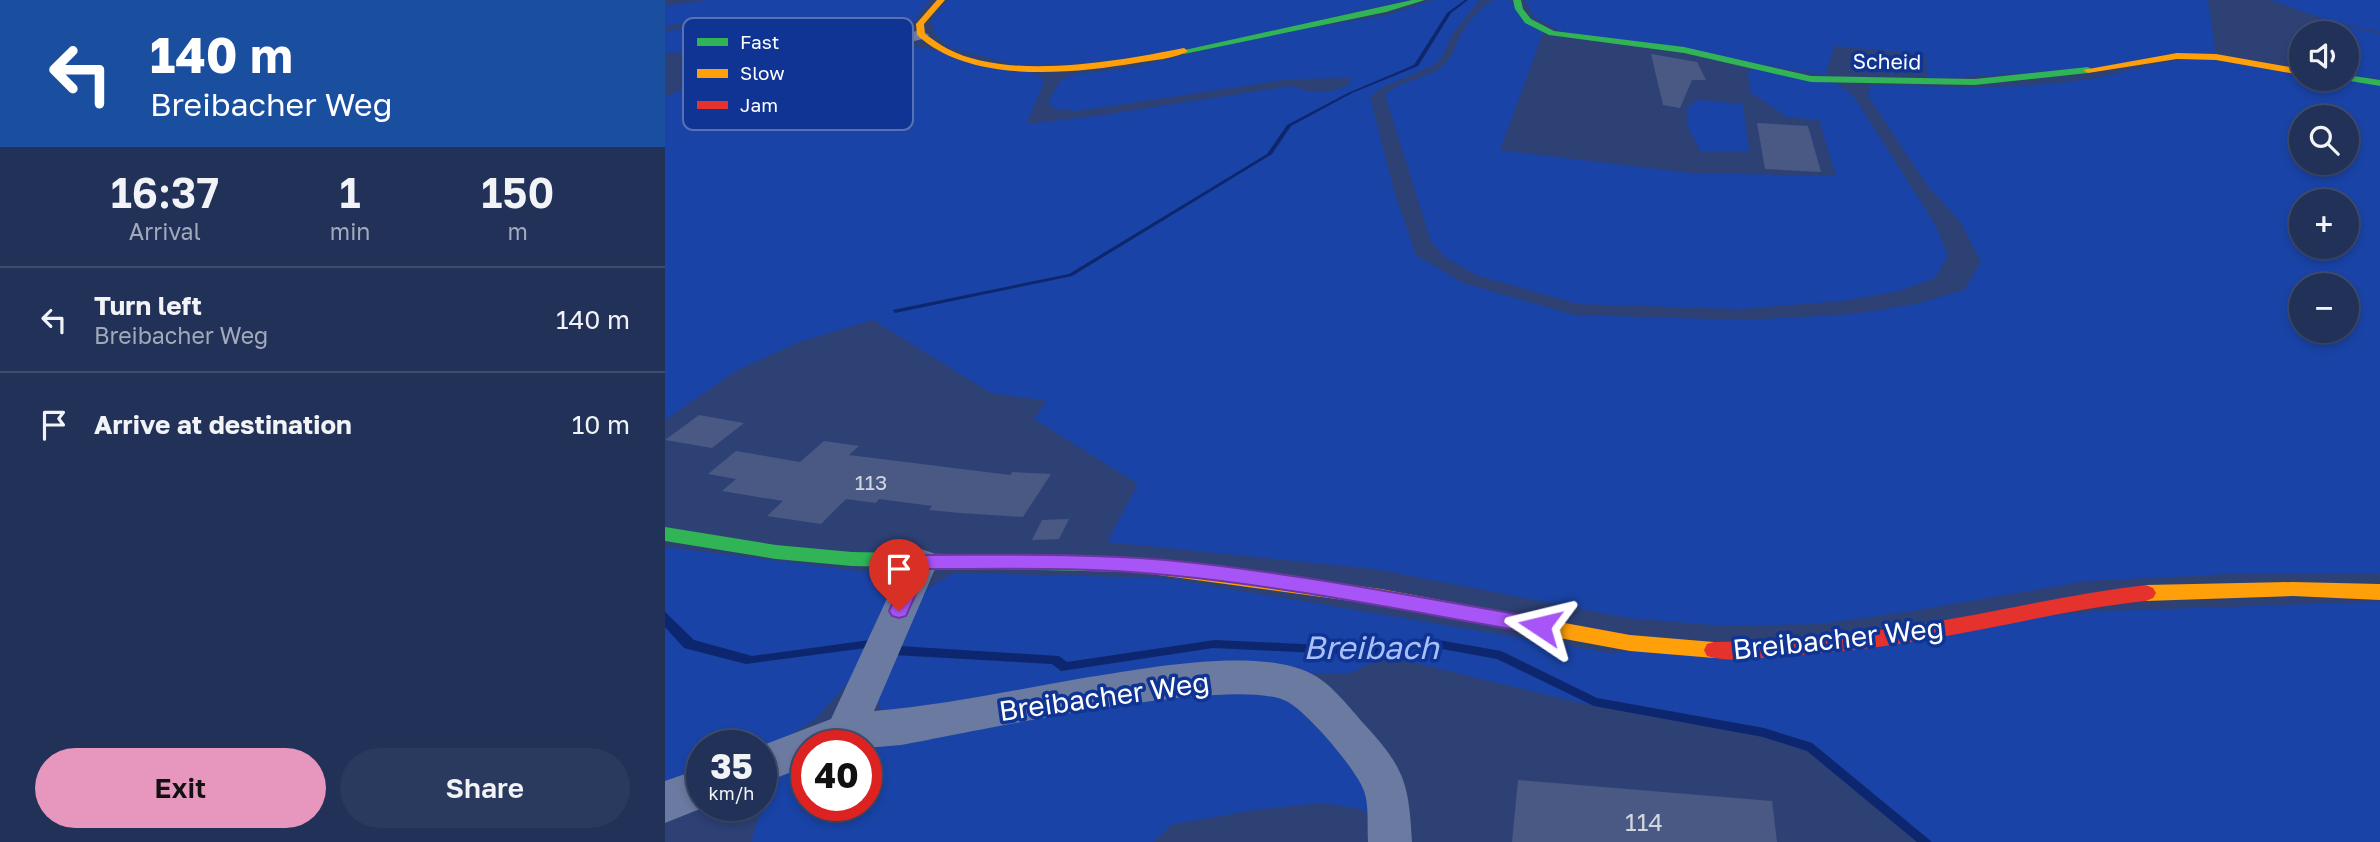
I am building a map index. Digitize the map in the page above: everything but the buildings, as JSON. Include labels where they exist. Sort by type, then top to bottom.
[{"type":"street","points":[[921,35],[924,17],[941,0]]},
{"type":"street","points":[[921,35],[941,50],[966,59],[1014,68],[1075,69],[1151,60],[1284,28],[1378,13],[1421,0]]},
{"type":"street","name":"Scheid","points":[[1517,0],[1519,9],[1528,21],[1552,33],[1684,50],[1811,79],[1944,83],[2012,79],[2177,56],[2216,58],[2289,70]]},
{"type":"street","points":[[913,37],[921,35]]},
{"type":"street","points":[[2359,80],[2380,83]]},
{"type":"street","name":"Breibacher Weg","points":[[665,534],[811,556],[921,562],[1036,561],[1165,567],[1381,597],[1630,643],[1704,650],[1757,650],[1845,643],[1940,629],[2044,607],[2144,593],[2293,589],[2380,592]]},
{"type":"street","name":"Breibacher Weg","points":[[834,730],[921,562]]},
{"type":"street","name":"Breibacher Weg","points":[[882,730],[1175,680],[1255,677],[1298,686],[1329,713],[1377,768],[1388,797],[1390,842]]},
{"type":"street","points":[[665,802],[686,794]]},
{"type":"shaded area","points":[[708,0],[930,0],[913,22],[913,18],[683,18],[683,24],[665,26],[665,6]]},
{"type":"shaded area","points":[[947,0],[1409,0],[1169,52],[1073,64],[1024,65],[961,51],[940,40],[933,28],[932,19]]},
{"type":"shaded area","points":[[1433,0],[1465,0],[1447,13],[1414,65],[1348,93],[1287,125],[1267,154],[1069,274],[893,310],[895,312],[1072,276],[1272,154],[1291,126],[1352,93],[1418,66],[1451,13],[1468,0],[1480,0],[1453,33],[1441,58],[1434,65],[1383,87],[1370,97],[1395,194],[1416,255],[1463,283],[1574,315],[1745,320],[1854,314],[1916,304],[1964,290],[1981,262],[1960,221],[1927,185],[1868,96],[1870,85],[2035,85],[2090,79],[2155,64],[2195,59],[2289,73],[2289,91],[2359,91],[2359,82],[2380,85],[2380,574],[2248,573],[2086,581],[1819,624],[1725,626],[1628,618],[1375,569],[1107,542],[1138,484],[1034,419],[1047,401],[991,393],[873,320],[799,342],[736,371],[665,420],[665,97],[683,89],[683,130],[913,130],[913,46],[1030,72],[1044,79],[1026,124],[1104,115],[1292,86],[1314,92],[1328,91],[1349,85],[1351,78],[1290,79],[1077,111],[1055,109],[1048,102],[1060,81],[1072,75],[1135,67],[1270,35],[1388,15]]},
{"type":"shaded area","points":[[1468,0],[1451,13],[1418,66],[1352,93],[1291,126],[1272,154],[1072,276],[895,313],[893,310],[1069,274],[1267,154],[1287,125],[1348,93],[1414,65],[1447,13]]},
{"type":"shaded area","points":[[1494,0],[1509,0],[1543,33],[1500,150],[1690,173],[1836,176],[1819,120],[1787,117],[1750,92],[1748,71],[1753,69],[1837,84],[1853,95],[1936,226],[1948,256],[1935,278],[1899,291],[1843,301],[1741,309],[1578,304],[1476,275],[1445,257],[1431,241],[1385,95],[1444,65],[1470,20]]},
{"type":"shaded area","points":[[1525,0],[2208,0],[2216,55],[2075,70],[1927,79],[1926,54],[1835,46],[1826,71],[1829,76],[1560,31],[1534,17]]},
{"type":"shaded area","points":[[2271,0],[2380,0],[2380,32],[2359,27],[2359,21],[2324,19]]},
{"type":"shaded area","points":[[683,29],[683,52],[665,53],[665,31]]},
{"type":"shaded area","points":[[2359,29],[2380,34],[2380,79],[2359,76]]},
{"type":"shaded area","points":[[1698,100],[1743,104],[1749,151],[1701,152],[1688,127],[1688,107]]},
{"type":"shaded area","points":[[665,547],[867,572],[886,582],[888,601],[870,640],[752,656],[694,640],[665,612]]},
{"type":"shaded area","points":[[954,573],[1164,578],[1610,653],[2105,611],[2380,602],[2380,842],[1932,842],[1812,743],[1764,728],[1597,698],[1501,651],[1427,638],[1385,648],[1215,640],[1067,662],[899,646],[925,590]]},
{"type":"shaded area","points":[[665,612],[694,640],[752,656],[870,640],[866,648],[746,664],[684,648],[665,627]]},
{"type":"shaded area","points":[[665,627],[684,648],[746,664],[866,648],[848,683],[814,720],[798,730],[791,730],[791,735],[777,744],[777,730],[686,730],[686,783],[665,792]]},
{"type":"shaded area","points":[[1427,638],[1501,651],[1597,698],[1764,728],[1812,743],[1932,842],[1917,842],[1807,751],[1763,737],[1594,706],[1497,659],[1426,646],[1386,656],[1213,648],[1061,671],[1052,664],[894,655],[899,646],[1059,656],[1067,662],[1215,640],[1385,648]]},
{"type":"shaded area","points":[[1426,646],[1497,659],[1594,706],[1386,656]]},
{"type":"shaded area","points":[[1213,648],[1386,656],[1348,674],[1249,671],[884,712],[877,702],[894,655],[1052,664],[1061,671]]},
{"type":"shaded area","points":[[1173,686],[1284,693],[1371,776],[1379,824],[1361,809],[1322,803],[1262,809],[1173,824],[1153,842],[751,842],[758,821],[777,821],[777,768],[791,764],[791,821],[882,821],[882,745]]},
{"type":"traffic: fast","points":[[1184,51],[1386,10],[1421,0]]},
{"type":"traffic: fast","points":[[1517,0],[1519,9],[1528,21],[1552,33],[1684,50],[1811,79],[1975,82],[2088,70]]},
{"type":"traffic: fast","points":[[2359,80],[2380,83]]},
{"type":"traffic: fast","points":[[665,534],[776,552],[852,559],[1128,565]]},
{"type":"traffic: slow","points":[[941,0],[920,24],[921,35],[946,52],[976,62],[1011,67],[1085,67],[1184,51]]},
{"type":"traffic: slow","points":[[2088,70],[2177,56],[2216,57],[2289,70]]},
{"type":"traffic: slow","points":[[1128,565],[1165,567],[1381,597],[1630,643],[1714,650]]},
{"type":"traffic: slow","points":[[2146,593],[2293,589],[2380,592]]},
{"type":"traffic: jam","points":[[1714,650],[1771,649],[1857,642],[2146,593]]},
{"type":"route","points":[[899,611],[921,562],[1024,561],[1165,567],[1270,580],[1540,626]]},
{"type":"water label","name":"Breibach","points":[[1371,647]]}]
